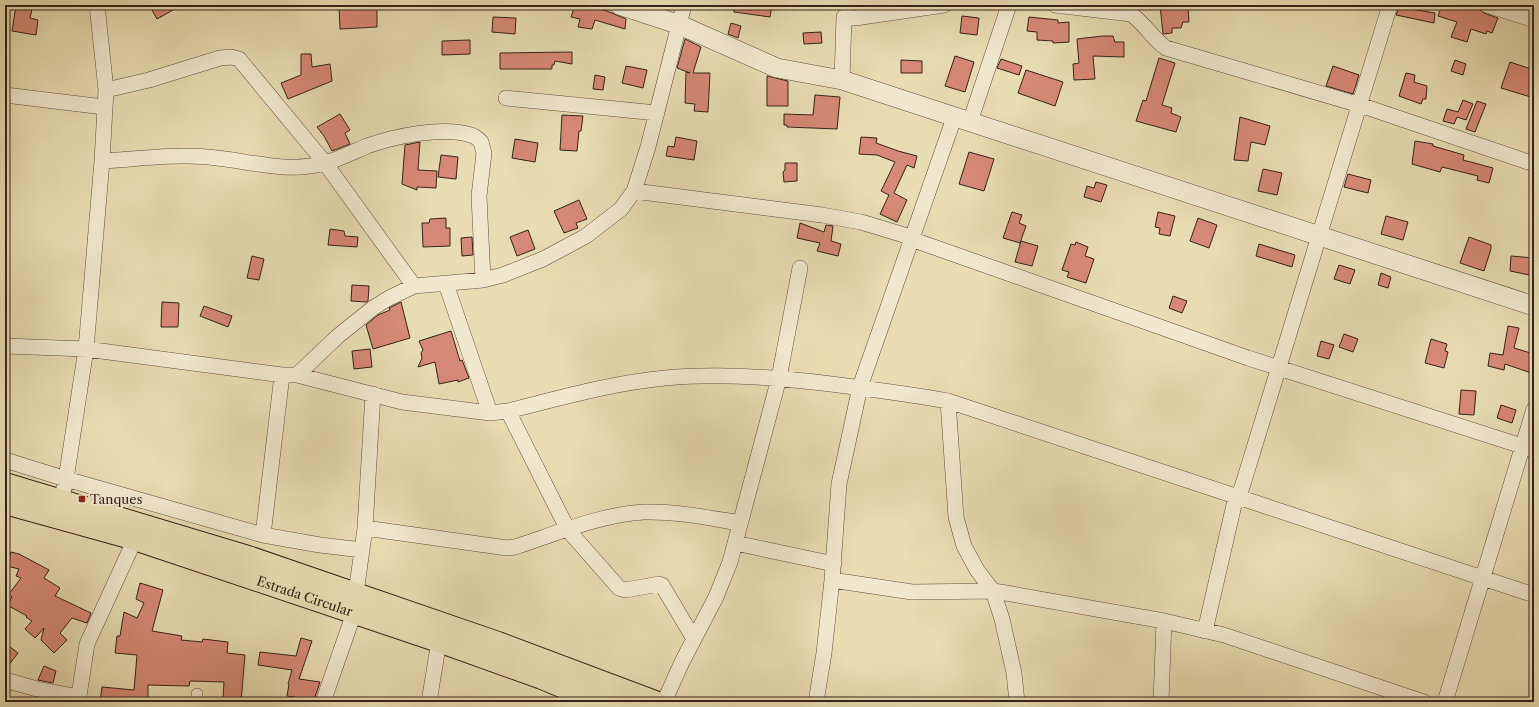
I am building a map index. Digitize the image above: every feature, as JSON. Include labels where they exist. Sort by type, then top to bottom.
[{"type":"main road","points":[[5,484],[248,557],[355,603],[498,642],[655,702]]},
{"type":"main road","name":"Estrada Circular","points":[[5,503],[355,603],[439,641],[542,678],[600,702]]},
{"type":"street","points":[[61,501],[66,479],[86,349],[102,161],[106,90],[97,5]]},
{"type":"street","points":[[619,5],[680,25],[778,68],[842,80],[1534,306]]},
{"type":"street","points":[[297,375],[338,336],[373,308],[389,298],[414,286],[483,280],[543,259],[586,236],[621,209],[634,191],[648,147],[684,5]]},
{"type":"street","points":[[844,11],[855,18],[944,5]]},
{"type":"street","points":[[816,702],[834,564],[839,484],[860,387],[911,239],[1009,5]]},
{"type":"street","points":[[1055,5],[1131,14],[1139,20],[1158,42],[1166,48],[1360,105],[1534,164]]},
{"type":"street","points":[[1205,631],[1238,496],[1320,236],[1390,5]]},
{"type":"street","points":[[1487,5],[1534,20]]},
{"type":"street","points":[[842,80],[844,11]]},
{"type":"street","points":[[106,90],[149,80],[220,58],[231,57],[239,59],[325,163],[414,286]]},
{"type":"street","points":[[5,95],[104,107]]},
{"type":"street","points":[[506,98],[657,112]]},
{"type":"street","points":[[102,161],[177,156],[208,157],[278,168],[301,167],[325,163],[369,146],[409,135],[439,132],[462,133],[473,136],[482,142],[484,153],[479,196],[483,280]]},
{"type":"street","points":[[634,191],[822,215],[861,222],[904,235],[911,239],[1248,358],[1528,448]]},
{"type":"street","points":[[664,702],[716,597],[730,562],[779,378],[800,268]]},
{"type":"street","points":[[446,284],[490,413]]},
{"type":"street","points":[[5,346],[86,349],[282,375],[297,375],[402,402],[490,413],[508,411],[618,384],[666,378],[722,376],[779,378],[860,387],[948,401],[1534,595]]},
{"type":"street","points":[[263,535],[282,375]]},
{"type":"street","points":[[323,702],[355,603],[365,528],[372,394]]},
{"type":"street","points":[[948,401],[956,517],[964,546],[977,570],[993,591],[1002,619],[1014,673],[1017,702]]},
{"type":"street","points":[[1445,702],[1482,578],[1528,448],[1534,409]]},
{"type":"street","points":[[508,411],[568,530],[619,588],[626,590],[659,584],[662,585],[694,639]]},
{"type":"street","points":[[5,460],[66,479],[263,535],[320,545],[362,550]]},
{"type":"street","points":[[365,528],[507,548],[515,547],[615,515],[643,512],[667,512],[740,523]]},
{"type":"street","points":[[5,680],[78,699],[87,644],[135,539]]},
{"type":"street","points":[[735,543],[834,564]]},
{"type":"street","points":[[832,580],[912,592],[993,591],[1164,621],[1224,635],[1424,702]]},
{"type":"street","points":[[1161,702],[1164,621]]},
{"type":"street","points":[[429,702],[439,641]]},
{"type":"building","points":[[16,5],[33,5],[30,18],[38,20],[36,35],[12,31]]},
{"type":"building","points":[[149,5],[182,5],[157,19]]},
{"type":"building","points":[[377,5],[377,27],[340,29],[339,6]]},
{"type":"building","points":[[575,5],[585,5],[607,11],[626,19],[625,29],[595,20],[592,29],[578,27],[580,19],[571,17]]},
{"type":"building","points":[[734,5],[772,5],[770,17],[734,12]]},
{"type":"building","points":[[1160,5],[1178,5],[1178,8],[1188,7],[1189,22],[1183,22],[1181,28],[1172,28],[1172,33],[1163,34]]},
{"type":"building","points":[[1442,5],[1455,5],[1454,7],[1478,7],[1484,13],[1498,18],[1492,33],[1487,31],[1486,34],[1471,29],[1467,42],[1451,37],[1457,22],[1438,16]]},
{"type":"building","points":[[1399,7],[1435,13],[1434,23],[1396,15]]},
{"type":"building","points":[[962,16],[979,18],[977,35],[960,33]]},
{"type":"building","points":[[493,17],[516,18],[515,34],[492,32]]},
{"type":"building","points":[[1029,17],[1058,20],[1058,23],[1069,22],[1069,42],[1053,43],[1053,41],[1037,40],[1037,32],[1027,31]]},
{"type":"building","points":[[731,23],[741,26],[738,38],[728,34]]},
{"type":"building","points":[[821,32],[822,43],[804,44],[803,33]]},
{"type":"building","points":[[1113,36],[1115,42],[1124,42],[1124,57],[1093,56],[1095,79],[1074,80],[1073,64],[1079,63],[1077,39]]},
{"type":"building","points":[[685,39],[701,47],[693,73],[710,73],[708,112],[694,111],[695,104],[685,103],[686,72],[690,73],[677,68]]},
{"type":"building","points":[[470,40],[470,54],[442,55],[442,41]]},
{"type":"building","points":[[572,52],[572,64],[555,61],[554,65],[552,65],[552,69],[500,69],[500,53]]},
{"type":"building","points":[[301,54],[311,54],[312,67],[330,64],[332,81],[288,99],[281,83],[301,75]]},
{"type":"building","points":[[955,56],[974,62],[965,92],[945,86]]},
{"type":"building","points":[[1159,58],[1175,63],[1162,105],[1172,108],[1171,113],[1181,117],[1176,132],[1136,121],[1143,100],[1146,101]]},
{"type":"building","points":[[1001,59],[1022,66],[1019,75],[997,68]]},
{"type":"building","points":[[901,60],[922,61],[922,73],[901,73]]},
{"type":"building","points":[[1455,60],[1466,64],[1463,75],[1451,71]]},
{"type":"building","points":[[1510,62],[1534,70],[1534,98],[1501,88]]},
{"type":"building","points":[[626,66],[647,70],[643,88],[622,83]]},
{"type":"building","points":[[1333,66],[1359,75],[1353,94],[1326,86]]},
{"type":"building","points":[[1026,70],[1063,82],[1055,106],[1018,93]]},
{"type":"building","points":[[1406,73],[1415,75],[1414,82],[1427,86],[1426,99],[1423,99],[1421,104],[1399,96]]},
{"type":"building","points":[[595,75],[605,77],[603,90],[593,89]]},
{"type":"building","points":[[767,76],[788,81],[788,106],[767,106]]},
{"type":"building","points":[[815,95],[840,97],[837,129],[787,127],[787,125],[784,125],[784,114],[813,115]]},
{"type":"building","points":[[1463,100],[1473,104],[1466,120],[1457,117],[1454,124],[1443,121],[1447,109],[1458,112]]},
{"type":"building","points":[[1477,101],[1486,104],[1475,132],[1466,129]]},
{"type":"building","points":[[340,114],[350,130],[345,133],[350,144],[332,151],[317,127]]},
{"type":"building","points":[[562,115],[583,116],[581,131],[579,131],[577,151],[560,150]]},
{"type":"building","points":[[1240,117],[1270,126],[1265,145],[1251,142],[1248,161],[1234,160]]},
{"type":"building","points":[[676,137],[697,141],[694,160],[666,156],[668,146],[674,147]]},
{"type":"building","points":[[861,137],[877,138],[876,143],[917,156],[914,168],[907,165],[894,193],[907,200],[897,222],[880,214],[889,195],[881,191],[895,162],[877,155],[859,154]]},
{"type":"building","points":[[515,139],[538,143],[535,162],[512,158]]},
{"type":"building","points":[[1415,141],[1433,144],[1433,146],[1464,155],[1463,160],[1493,168],[1489,183],[1477,180],[1478,176],[1442,167],[1440,172],[1412,164]]},
{"type":"building","points":[[420,142],[418,170],[437,171],[436,188],[417,187],[417,190],[402,184],[405,145]]},
{"type":"building","points":[[969,152],[994,159],[984,191],[959,184]]},
{"type":"building","points":[[441,155],[458,157],[456,179],[438,177]]},
{"type":"building","points":[[785,163],[797,163],[797,181],[784,182],[783,172],[785,170]]},
{"type":"building","points":[[1263,169],[1282,173],[1277,195],[1258,191]]},
{"type":"building","points":[[1348,174],[1371,180],[1368,193],[1344,187]]},
{"type":"building","points":[[1096,182],[1107,185],[1101,202],[1084,197],[1087,186],[1094,188]]},
{"type":"building","points":[[579,200],[587,219],[576,223],[578,228],[564,233],[554,211]]},
{"type":"building","points":[[1012,212],[1022,215],[1019,223],[1026,226],[1020,243],[1003,238]]},
{"type":"building","points":[[1158,212],[1175,216],[1170,236],[1159,234],[1160,228],[1155,227]]},
{"type":"building","points":[[1386,216],[1408,222],[1403,240],[1381,234]]},
{"type":"building","points":[[446,218],[446,228],[450,228],[450,246],[423,247],[422,223],[429,223],[430,219]]},
{"type":"building","points":[[1198,218],[1217,225],[1209,248],[1190,241]]},
{"type":"building","points":[[800,223],[824,232],[826,225],[833,226],[831,241],[841,244],[838,256],[817,251],[820,243],[797,238]]},
{"type":"building","points":[[330,229],[344,231],[345,236],[358,237],[357,247],[328,245]]},
{"type":"building","points":[[528,230],[535,249],[517,256],[510,237]]},
{"type":"building","points":[[472,237],[473,255],[462,256],[461,238]]},
{"type":"building","points":[[1469,237],[1491,245],[1484,271],[1460,263]]},
{"type":"building","points":[[1021,241],[1038,246],[1032,266],[1015,262]]},
{"type":"building","points":[[1076,242],[1088,247],[1085,256],[1094,259],[1086,283],[1067,277],[1069,272],[1062,270],[1071,244],[1075,245]]},
{"type":"building","points":[[1259,244],[1295,255],[1292,267],[1256,256]]},
{"type":"building","points":[[252,256],[264,259],[259,280],[247,278]]},
{"type":"building","points":[[1511,256],[1534,258],[1534,276],[1510,271]]},
{"type":"building","points":[[1339,265],[1355,270],[1350,284],[1334,279]]},
{"type":"building","points":[[1381,273],[1391,277],[1388,288],[1378,285]]},
{"type":"building","points":[[352,285],[369,286],[368,301],[351,301]]},
{"type":"building","points":[[1173,296],[1187,301],[1182,313],[1169,308]]},
{"type":"building","points":[[162,302],[179,303],[178,327],[161,327]]},
{"type":"building","points":[[401,302],[410,338],[373,349],[366,325],[378,315],[390,310],[389,308]]},
{"type":"building","points":[[204,306],[232,316],[228,327],[200,316]]},
{"type":"building","points":[[1508,326],[1519,328],[1514,348],[1534,354],[1534,374],[1505,364],[1504,370],[1488,366],[1490,353],[1503,355]]},
{"type":"building","points":[[451,331],[460,361],[462,360],[469,378],[458,382],[458,380],[439,384],[435,362],[418,367],[422,358],[421,353],[423,350],[419,341]]},
{"type":"building","points":[[1344,334],[1358,339],[1353,352],[1339,347]]},
{"type":"building","points":[[1431,339],[1447,344],[1445,351],[1448,352],[1444,368],[1425,363]]},
{"type":"building","points":[[1321,341],[1334,345],[1329,359],[1317,356]]},
{"type":"building","points":[[370,349],[372,367],[354,369],[352,351]]},
{"type":"building","points":[[1461,390],[1476,391],[1474,415],[1459,414]]},
{"type":"building","points":[[1501,405],[1516,410],[1512,423],[1497,418]]},
{"type":"building","points":[[11,552],[19,554],[49,570],[44,578],[60,588],[55,596],[91,613],[87,623],[72,618],[60,633],[67,640],[54,653],[41,640],[44,628],[35,638],[25,629],[32,621],[26,617],[27,616],[7,605],[12,597],[9,594],[21,578],[16,576],[19,569],[7,566]]},
{"type":"building","points":[[140,583],[163,590],[152,631],[182,636],[181,640],[202,642],[203,639],[228,642],[227,653],[245,655],[241,702],[228,702],[223,700],[224,682],[190,681],[189,686],[148,685],[148,702],[100,702],[102,687],[134,690],[137,655],[115,653],[117,636],[120,636],[124,612],[137,618],[144,603],[136,599]]},
{"type":"building","points":[[301,638],[312,641],[299,679],[320,682],[314,700],[287,696],[288,684],[292,670],[258,665],[260,652],[296,656]]},
{"type":"building","points":[[5,643],[18,653],[5,670]]},
{"type":"building","points":[[44,666],[56,671],[53,683],[38,680]]},
{"type":"place","name":"Tanques","points":[[82,499]]}]
